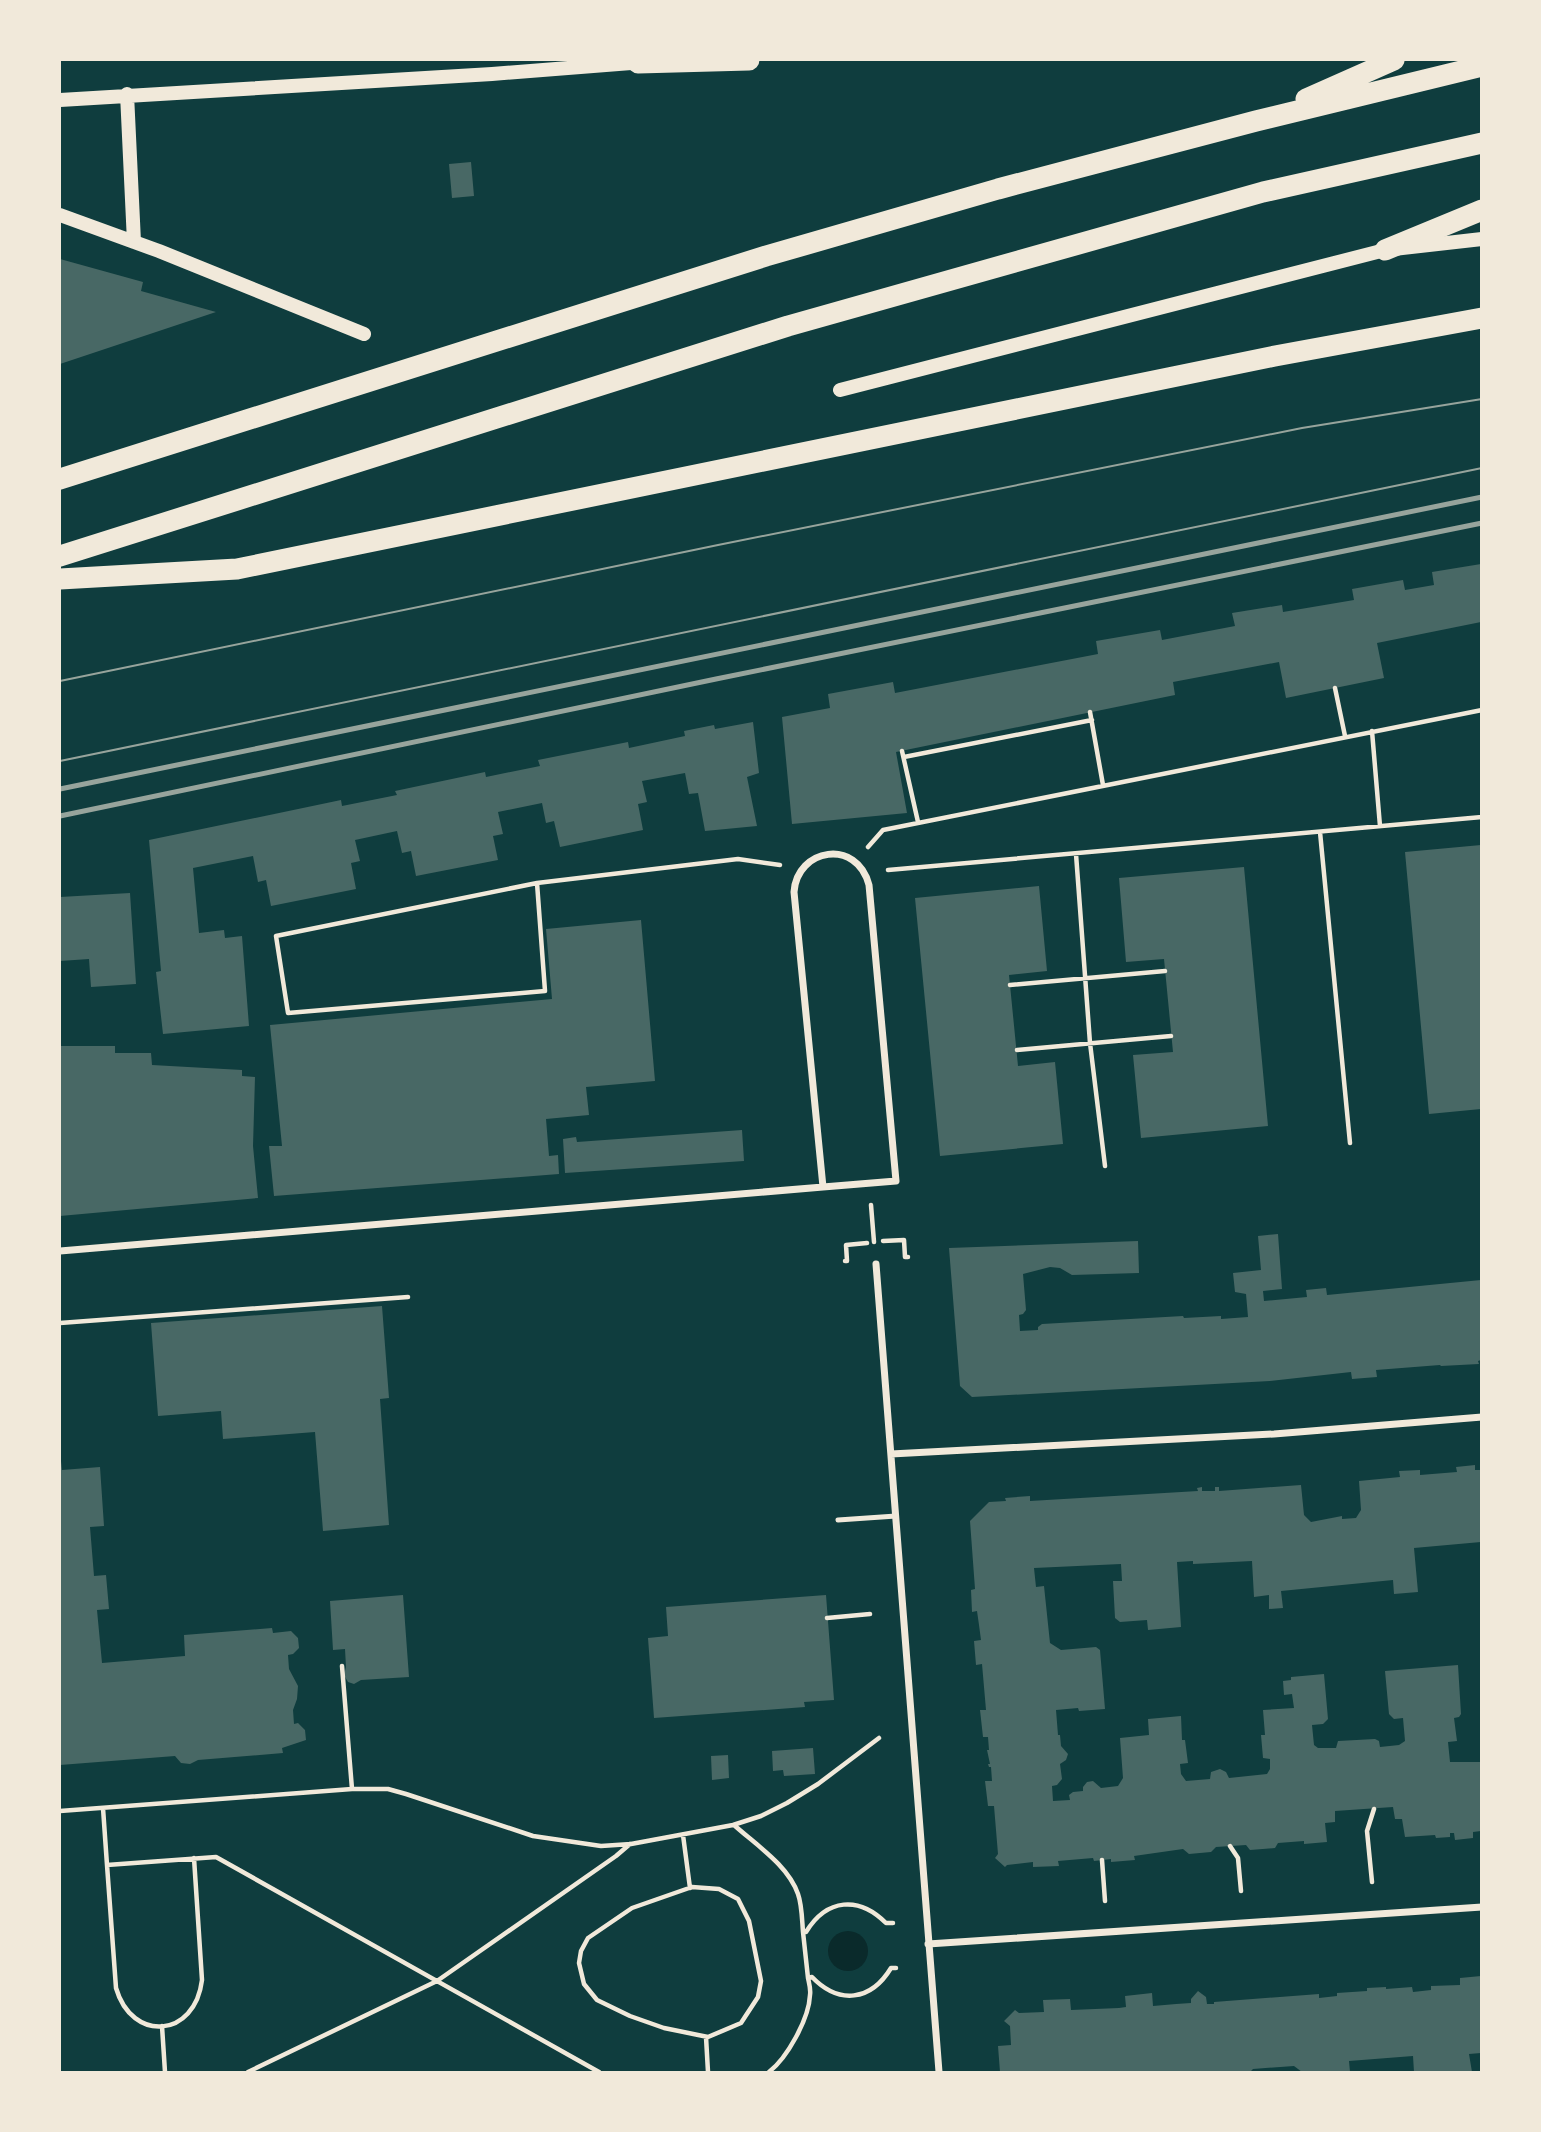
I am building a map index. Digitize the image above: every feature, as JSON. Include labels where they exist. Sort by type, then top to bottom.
[{"type":"highway","points":[[638,63],[749,60]]},
{"type":"highway","points":[[1256,121],[1394,60]]},
{"type":"highway","points":[[60,479],[766,256],[998,189],[1256,121],[1482,66]]},
{"type":"highway","points":[[60,556],[788,327],[1263,192],[1482,143]]},
{"type":"highway","points":[[1385,250],[1482,210]]},
{"type":"highway","points":[[60,579],[237,569],[1275,356],[1482,318]]},
{"type":"main road","points":[[60,100],[478,75],[662,60]]},
{"type":"main road","points":[[127,94],[134,242]]},
{"type":"main road","points":[[60,215],[364,334]]},
{"type":"main road","points":[[840,390],[1385,250],[1482,239]]},
{"type":"street","points":[[60,1251],[896,1181],[869,885],[866,872],[856,861],[844,855],[815,858],[802,867],[795,880],[794,892],[823,1187]]},
{"type":"street","points":[[876,1264],[939,2073]]},
{"type":"street","points":[[891,1454],[1274,1434],[1482,1417]]},
{"type":"street","points":[[928,1944],[1482,1907]]},
{"type":"lane","points":[[838,1520],[896,1516]]},
{"type":"path","points":[[1335,688],[1345,736]]},
{"type":"path","points":[[856,861],[883,830],[1482,710]]},
{"type":"path","points":[[1090,712],[1103,785]]},
{"type":"path","points":[[918,822],[903,754],[1092,720]]},
{"type":"path","points":[[1372,731],[1380,826]]},
{"type":"path","points":[[866,872],[1482,817]]},
{"type":"path","points":[[1321,832],[1350,1143]]},
{"type":"path","points":[[1076,854],[1084,979],[1105,1166]]},
{"type":"path","points":[[537,883],[545,991],[288,1013],[276,936],[537,883],[738,859],[802,867]]},
{"type":"path","points":[[1010,985],[1166,971]]},
{"type":"path","points":[[1017,1050],[1171,1036]]},
{"type":"path","points":[[872,1217],[874,1242]]},
{"type":"path","points":[[885,1241],[904,1240],[905,1257],[908,1257]]},
{"type":"path","points":[[845,1261],[846,1245],[864,1243]]},
{"type":"path","points":[[60,1323],[408,1297]]},
{"type":"path","points":[[828,1618],[870,1614]]},
{"type":"path","points":[[342,1666],[352,1789]]},
{"type":"path","points":[[60,1811],[352,1789],[388,1789],[533,1836],[601,1846],[631,1844],[683,1836],[761,1816],[818,1784],[879,1738]]},
{"type":"path","points":[[103,1808],[116,1988],[124,2008],[141,2022],[151,2026],[173,2024],[183,2019],[197,2002],[200,1992],[202,1980],[194,1858]]},
{"type":"path","points":[[1371,1882],[1367,1831],[1374,1809]]},
{"type":"path","points":[[733,1825],[783,1869],[799,1895],[810,1994],[798,2032],[788,2050],[769,2073]]},
{"type":"path","points":[[683,1836],[690,1888]]},
{"type":"path","points":[[248,2073],[437,1981],[631,1844]]},
{"type":"path","points":[[1230,1846],[1238,1858],[1241,1891]]},
{"type":"path","points":[[107,1865],[216,1857],[599,2073]]},
{"type":"path","points":[[1102,1860],[1105,1900]]},
{"type":"path","points":[[690,1888],[719,1889],[738,1899],[749,1921],[761,1981],[758,1997],[741,2023],[727,2031],[706,2037],[664,2028],[597,2000],[584,1984],[579,1963],[581,1951],[588,1938],[632,1908],[690,1888]]},
{"type":"path","points":[[803,1932],[806,1932],[821,1913],[843,1904],[867,1908],[886,1923],[893,1923]]},
{"type":"path","points":[[808,1978],[812,1978],[830,1992],[854,1996],[876,1987],[891,1968],[896,1968]]},
{"type":"path","points":[[162,2026],[165,2073]]},
{"type":"path","points":[[706,2037],[708,2073]]},
{"type":"water","points":[[848,1931],[862,1937],[868,1951],[862,1965],[848,1971],[834,1965],[828,1951],[834,1937]]},
{"type":"building","points":[[471,162],[474,196],[452,198],[449,164]]},
{"type":"building","points":[[60,259],[143,282],[141,291],[216,312],[60,364]]},
{"type":"building","points":[[1481,564],[1481,622],[1377,643],[1384,678],[1286,698],[1279,662],[1173,682],[1175,695],[896,752],[907,813],[792,824],[782,717],[830,708],[828,694],[893,682],[895,693],[1098,654],[1096,641],[1160,630],[1162,640],[1235,626],[1232,613],[1282,605],[1283,612],[1354,600],[1352,589],[1403,580],[1405,590],[1434,585],[1432,572]]},
{"type":"building","points":[[753,722],[759,773],[747,777],[757,826],[705,831],[698,793],[689,794],[685,773],[642,781],[647,802],[638,804],[643,830],[560,847],[554,821],[546,823],[542,803],[498,812],[503,834],[493,836],[498,860],[416,876],[411,851],[402,853],[397,831],[355,840],[360,861],[351,863],[356,889],[271,906],[266,880],[258,882],[253,856],[193,868],[199,933],[224,930],[225,938],[242,936],[249,1026],[163,1034],[156,972],[161,971],[149,840],[341,800],[342,806],[397,795],[395,791],[485,772],[486,777],[540,766],[538,760],[628,742],[629,748],[685,736],[684,731],[714,725],[715,729]]},
{"type":"building","points":[[1481,845],[1481,1109],[1429,1114],[1405,852]]},
{"type":"building","points":[[1244,867],[1268,1126],[1141,1138],[1133,1055],[1173,1052],[1164,959],[1126,962],[1119,878]]},
{"type":"building","points":[[1039,886],[1047,971],[1009,975],[1018,1066],[1055,1062],[1063,1144],[940,1156],[915,898]]},
{"type":"building","points":[[130,893],[136,984],[91,987],[89,959],[60,961],[60,897]]},
{"type":"building","points":[[641,920],[655,1081],[586,1087],[589,1115],[546,1119],[549,1156],[558,1155],[559,1174],[274,1196],[269,1146],[282,1146],[270,1025],[552,999],[546,929]]},
{"type":"building","points":[[60,1046],[115,1046],[115,1053],[151,1053],[152,1065],[242,1070],[242,1076],[255,1077],[253,1146],[258,1198],[60,1216]]},
{"type":"building","points":[[742,1130],[744,1161],[565,1173],[563,1139],[576,1137],[577,1142]]},
{"type":"building","points":[[1278,1234],[1282,1289],[1263,1291],[1264,1301],[1307,1297],[1306,1290],[1326,1288],[1327,1295],[1481,1280],[1479,1364],[1376,1370],[1377,1377],[1352,1379],[1351,1372],[1270,1381],[972,1397],[960,1386],[949,1248],[1138,1241],[1139,1273],[1072,1275],[1060,1268],[1050,1267],[1023,1274],[1026,1310],[1019,1315],[1020,1331],[1038,1330],[1042,1324],[1183,1316],[1221,1316],[1221,1319],[1248,1317],[1246,1294],[1235,1292],[1233,1273],[1261,1270],[1258,1236]]},
{"type":"building","points":[[382,1306],[389,1398],[380,1399],[389,1525],[323,1531],[315,1432],[223,1439],[221,1411],[158,1416],[151,1323]]},
{"type":"building","points":[[60,1461],[62,1470],[100,1467],[104,1526],[90,1527],[94,1576],[106,1575],[109,1609],[97,1610],[102,1663],[185,1656],[184,1635],[272,1628],[273,1633],[291,1631],[298,1638],[299,1648],[288,1655],[289,1669],[298,1686],[293,1710],[294,1724],[298,1723],[305,1730],[306,1740],[282,1748],[283,1753],[198,1760],[190,1764],[181,1763],[175,1756],[60,1765]]},
{"type":"building","points":[[1475,1465],[1475,1470],[1481,1470],[1481,1542],[1414,1548],[1418,1592],[1394,1594],[1393,1580],[1281,1591],[1283,1608],[1269,1609],[1269,1595],[1254,1597],[1252,1561],[1193,1564],[1193,1561],[1177,1562],[1181,1627],[1148,1630],[1147,1620],[1120,1622],[1115,1618],[1113,1581],[1122,1581],[1121,1564],[1034,1568],[1036,1587],[1044,1586],[1050,1643],[1061,1650],[1096,1647],[1100,1650],[1105,1709],[1056,1710],[1061,1746],[1068,1754],[1066,1760],[1060,1764],[1062,1779],[1052,1786],[1053,1801],[1070,1800],[1069,1795],[1083,1791],[1087,1782],[1093,1781],[1101,1788],[1118,1786],[1123,1778],[1120,1738],[1149,1735],[1148,1719],[1181,1716],[1182,1740],[1185,1740],[1188,1763],[1180,1764],[1181,1774],[1186,1781],[1210,1779],[1211,1772],[1220,1769],[1226,1772],[1229,1778],[1267,1774],[1270,1759],[1263,1758],[1263,1710],[1294,1708],[1292,1694],[1284,1695],[1283,1681],[1291,1680],[1291,1677],[1324,1674],[1328,1719],[1323,1724],[1312,1725],[1314,1745],[1318,1748],[1336,1748],[1338,1741],[1375,1739],[1379,1741],[1380,1747],[1399,1745],[1405,1741],[1403,1718],[1394,1719],[1389,1714],[1385,1671],[1458,1665],[1461,1714],[1454,1718],[1457,1741],[1448,1742],[1450,1762],[1481,1762],[1481,1831],[1473,1832],[1473,1838],[1455,1840],[1454,1833],[1450,1833],[1450,1837],[1405,1837],[1402,1819],[1395,1819],[1393,1807],[1335,1811],[1335,1822],[1325,1823],[1327,1842],[1278,1843],[1275,1848],[1250,1850],[1246,1845],[1216,1847],[1211,1852],[1189,1854],[1183,1849],[1134,1856],[1135,1860],[1111,1862],[1111,1859],[1094,1861],[1093,1858],[1058,1861],[1059,1866],[1033,1867],[1033,1862],[1005,1867],[995,1858],[998,1854],[994,1806],[988,1806],[985,1781],[992,1781],[991,1767],[988,1764],[988,1737],[983,1737],[980,1710],[986,1710],[982,1664],[976,1665],[974,1641],[981,1640],[977,1611],[972,1612],[971,1590],[975,1589],[970,1521],[989,1502],[1030,1496],[1030,1501],[1198,1491],[1197,1488],[1202,1487],[1202,1491],[1215,1491],[1215,1487],[1219,1487],[1219,1491],[1301,1485],[1304,1515],[1311,1522],[1342,1516],[1342,1519],[1356,1518],[1361,1510],[1359,1481],[1400,1477],[1399,1471],[1420,1470],[1420,1475],[1457,1472],[1456,1467]]},
{"type":"building","points":[[403,1595],[409,1677],[361,1680],[354,1684],[348,1682],[344,1675],[345,1649],[333,1650],[330,1601]]},
{"type":"building","points":[[826,1595],[834,1700],[804,1702],[805,1707],[654,1718],[648,1638],[668,1636],[666,1607]]},
{"type":"building","points":[[813,1748],[815,1774],[784,1776],[783,1770],[773,1771],[772,1751]]},
{"type":"building","points":[[728,1755],[729,1778],[712,1780],[711,1756]]},
{"type":"building","points":[[1481,1976],[1481,2053],[1469,2054],[1472,2072],[1414,2072],[1413,2056],[1349,2061],[1350,2072],[1302,2072],[1294,2066],[1253,2069],[1250,2072],[1000,2072],[998,2046],[1011,2045],[1010,2026],[1004,2021],[1015,2010],[1019,2013],[1044,2012],[1043,2000],[1070,1999],[1071,2010],[1119,2008],[1126,2007],[1125,1996],[1152,1993],[1153,2006],[1191,2003],[1198,1991],[1206,1997],[1207,2004],[1214,2004],[1319,1994],[1319,1998],[1337,1996],[1337,1993],[1367,1991],[1367,1988],[1412,1987],[1413,1992],[1431,1990],[1431,1986],[1460,1985],[1460,1978]]},
{"type":"tram line","points":[[60,681],[1302,428],[1482,399]]},
{"type":"tram line","points":[[60,761],[1482,468]]},
{"type":"railway","points":[[60,789],[1482,497]]},
{"type":"railway","points":[[60,816],[1482,523]]}]
